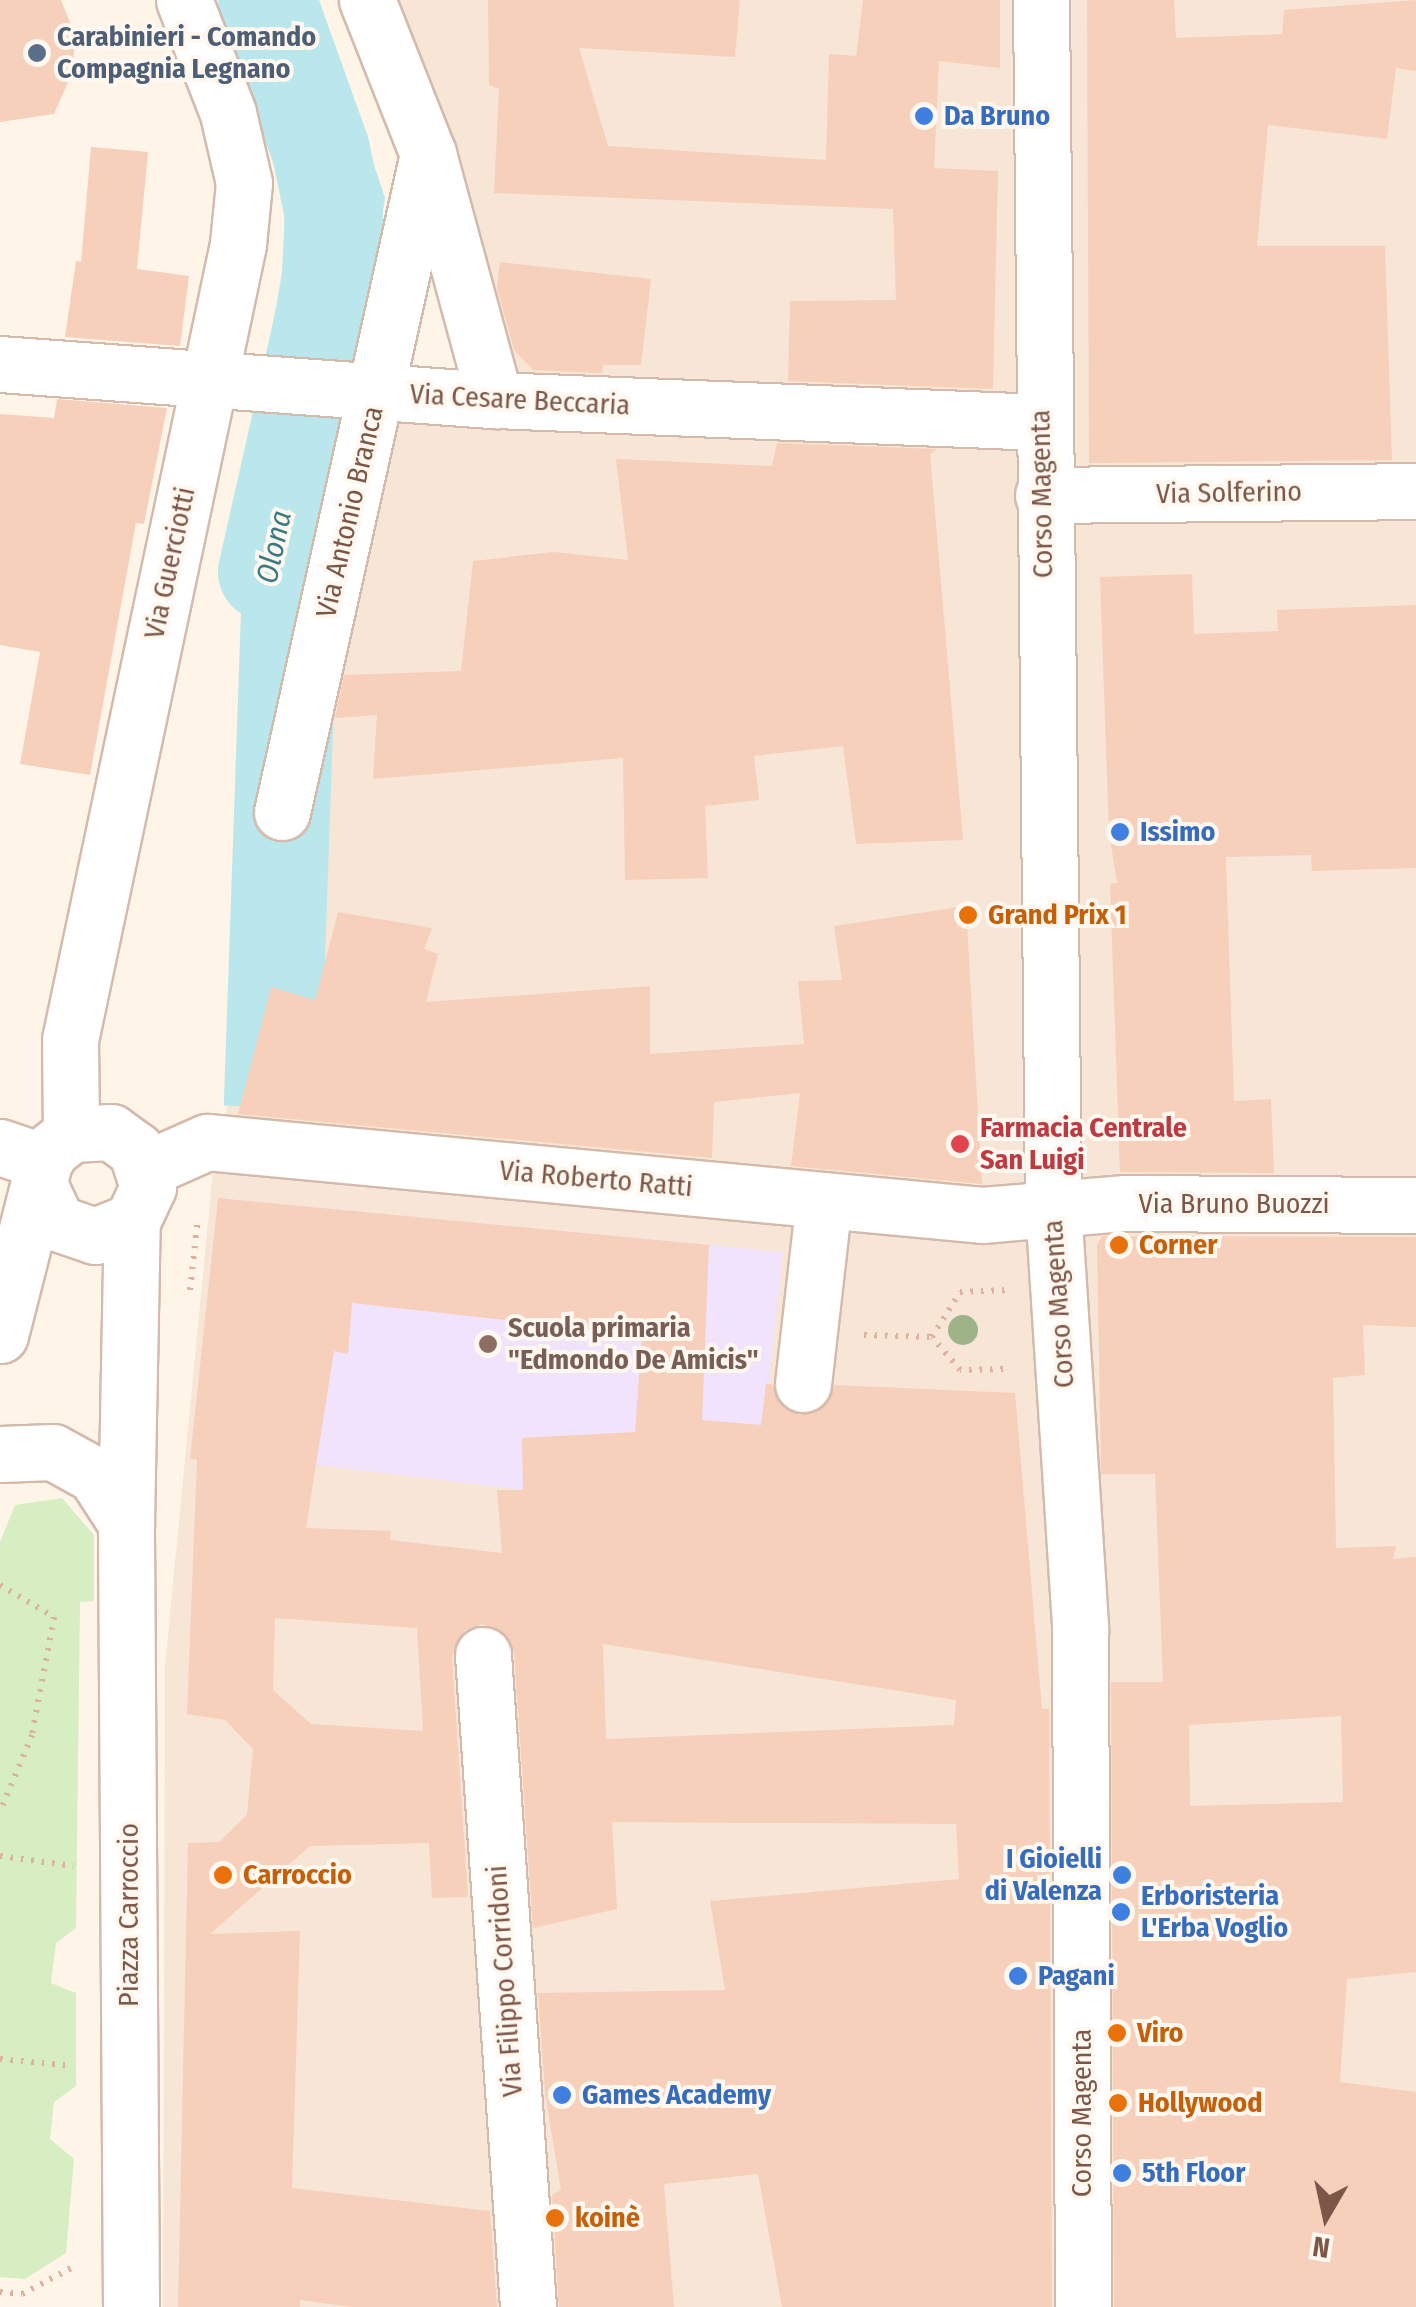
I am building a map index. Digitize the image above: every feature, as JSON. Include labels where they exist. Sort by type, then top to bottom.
[{"type":"street","name":"Via Guerciotti","points":[[38,1157],[70,1040],[224,380],[244,183],[228,113],[184,0]]},
{"type":"street","points":[[367,0],[428,154],[496,400]]},
{"type":"street","name":"Corso Magenta","points":[[1041,0],[1041,422],[1052,1207],[1080,1629],[1083,2307]]},
{"type":"street","name":"Via Antonio Branca","points":[[282,812],[365,391],[428,154]]},
{"type":"street","name":"Via Cesare Beccaria","points":[[0,364],[496,400],[1041,422]]},
{"type":"street","name":"Via Solferino","points":[[1042,495],[1416,491]]},
{"type":"street","points":[[111,1132],[136,1150],[146,1168],[143,1206],[132,1221],[95,1236],[75,1233],[57,1223],[38,1157],[111,1132]]},
{"type":"street","name":"Via Roberto Ratti","points":[[146,1168],[207,1142],[982,1215],[1052,1207]]},
{"type":"street","points":[[0,1336],[38,1157]]},
{"type":"street","points":[[808,1359],[824,1200]]},
{"type":"street","name":"Via Bruno Buozzi","points":[[1052,1207],[1416,1205]]},
{"type":"street","name":"Piazza Carroccio","points":[[131,2307],[126,1523],[132,1221]]},
{"type":"street","points":[[0,1454],[53,1452],[94,1474],[126,1523]]},
{"type":"street","name":"Via Filippo Corridoni","points":[[483,1655],[528,2307]]},
{"type":"path","points":[[808,1359],[932,1337],[960,1292],[1058,1287]]},
{"type":"path","points":[[932,1337],[960,1370],[1002,1369]]},
{"type":"path","points":[[0,1585],[54,1617],[32,1735],[0,1812]]},
{"type":"path","points":[[0,1856],[129,1868]]},
{"type":"path","points":[[0,2059],[91,2067]]},
{"type":"shaded area","points":[[388,0],[1416,0],[1416,2307],[163,2307],[165,1666],[214,1161],[393,423],[523,430],[446,146]]},
{"type":"shaded area","name":"Scuola primaria \"Edmondo De Amicis\"","points":[[218,1198],[783,1252],[761,1455],[580,1435],[523,1438],[523,1490],[316,1465],[190,1459]]},
{"type":"green space","points":[[62,1498],[94,1535],[94,1601],[80,1602],[76,1928],[56,1943],[51,1983],[76,1993],[76,2086],[54,2102],[50,2139],[74,2159],[66,2253],[25,2279],[0,2277],[0,1542],[15,1505]]},
{"type":"water","points":[[228,0],[319,0],[385,198],[361,356],[268,352],[285,256],[284,187],[275,132]]},
{"type":"water","points":[[247,441],[343,444],[320,1109],[224,1106]]},
{"type":"building","name":"Carabinieri - Comando Compagnia Legnano","points":[[0,0],[61,0],[75,35],[73,71],[54,114],[0,122]]},
{"type":"building","points":[[488,0],[740,0],[735,57],[579,48],[608,146],[826,160],[829,54],[856,56],[863,0],[1000,0],[1000,68],[939,61],[934,168],[998,171],[993,389],[788,381],[790,301],[896,300],[893,209],[494,193],[499,89],[489,85]]},
{"type":"building","points":[[1087,0],[1174,0],[1176,38],[1282,34],[1284,10],[1416,0],[1416,71],[1396,68],[1387,139],[1268,125],[1257,246],[1385,246],[1392,460],[1089,463]]},
{"type":"building","points":[[91,147],[148,152],[137,269],[189,276],[180,346],[65,337],[76,261],[81,262]]},
{"type":"building","points":[[500,262],[651,279],[641,365],[603,365],[602,373],[533,370],[514,350],[497,288]]},
{"type":"building","points":[[57,399],[167,408],[144,524],[136,523],[90,775],[20,764],[40,652],[0,645],[0,414],[54,418]]},
{"type":"building","points":[[777,443],[937,449],[930,454],[963,840],[856,844],[843,746],[754,756],[759,800],[705,806],[708,878],[625,880],[623,758],[373,779],[377,715],[335,718],[344,675],[461,671],[473,561],[554,552],[628,560],[616,459],[772,466]]},
{"type":"building","points":[[1192,574],[1194,634],[1278,631],[1277,610],[1416,605],[1416,868],[1312,871],[1311,855],[1226,857],[1234,1101],[1271,1099],[1274,1173],[1120,1172],[1110,884],[1117,883],[1109,833],[1100,577]]},
{"type":"building","points":[[966,906],[982,1184],[791,1166],[800,1093],[714,1102],[712,1158],[238,1114],[271,987],[315,1000],[338,912],[432,928],[424,949],[438,954],[426,1002],[650,986],[650,1054],[804,1044],[798,981],[842,980],[834,926]]},
{"type":"building","points":[[218,1198],[709,1245],[702,1420],[761,1425],[766,1384],[772,1384],[784,1408],[800,1415],[827,1403],[834,1385],[1015,1393],[1042,1709],[1049,1709],[1052,2307],[782,2307],[758,2174],[664,2184],[674,2307],[559,2307],[552,2195],[561,2190],[545,2093],[538,1993],[725,1990],[710,1901],[959,1879],[956,1824],[612,1822],[617,1909],[533,1928],[514,1653],[508,1637],[482,1624],[465,1630],[452,1657],[468,1897],[432,1898],[429,1843],[310,1846],[210,1934],[300,1931],[292,2188],[490,2211],[497,2307],[353,2307],[300,2300],[300,2307],[178,2307],[188,1843],[219,1842],[247,1815],[253,1749],[225,1720],[187,1714],[197,1459],[190,1459]],"holes":[[[352,1303],[642,1335],[635,1432],[522,1438],[523,1490],[497,1490],[502,1553],[390,1540],[391,1531],[306,1528],[334,1351],[348,1354]],[[275,1618],[417,1628],[423,1731],[311,1724],[273,1690]],[[603,1644],[956,1700],[954,1725],[606,1739]]]},
{"type":"building","points":[[1102,1236],[1416,1237],[1416,1327],[1363,1325],[1365,1375],[1333,1378],[1336,1548],[1396,1546],[1393,1559],[1416,1557],[1416,1972],[1347,1979],[1340,2082],[1416,2092],[1416,2307],[1114,2307],[1111,1682],[1163,1682],[1155,1474],[1101,1474],[1097,1245]],"holes":[[[1341,1716],[1343,1802],[1190,1806],[1189,1725]]]},
{"type":"waterway","name":"Olona","points":[[267,0],[321,151],[334,215],[330,293],[267,572]]},
{"type":"place","name":"Carabinieri - Comando Compagnia Legnano","points":[[37,53]]},
{"type":"place","name":"Da Bruno","points":[[924,116]]},
{"type":"place","name":"Issimo","points":[[1120,832]]},
{"type":"place","name":"Grand Prix 1","points":[[968,915]]},
{"type":"place","name":"Farmacia Centrale San Luigi","points":[[960,1144]]},
{"type":"place","name":"Corner","points":[[1119,1245]]},
{"type":"place","name":"Scuola primaria \"Edmondo De Amicis\"","points":[[488,1344]]},
{"type":"place","name":"Carroccio","points":[[223,1875]]},
{"type":"place","name":"I Gioielli di Valenza","points":[[1122,1875]]},
{"type":"place","name":"Erboristeria L'Erba Voglio","points":[[1121,1912]]},
{"type":"place","name":"Pagani","points":[[1018,1976]]},
{"type":"place","name":"Viro","points":[[1117,2033]]},
{"type":"place","name":"Games Academy","points":[[562,2095]]},
{"type":"place","name":"Hollywood","points":[[1118,2103]]},
{"type":"place","name":"5th Floor","points":[[1122,2173]]},
{"type":"place","name":"koinè","points":[[555,2218]]}]
